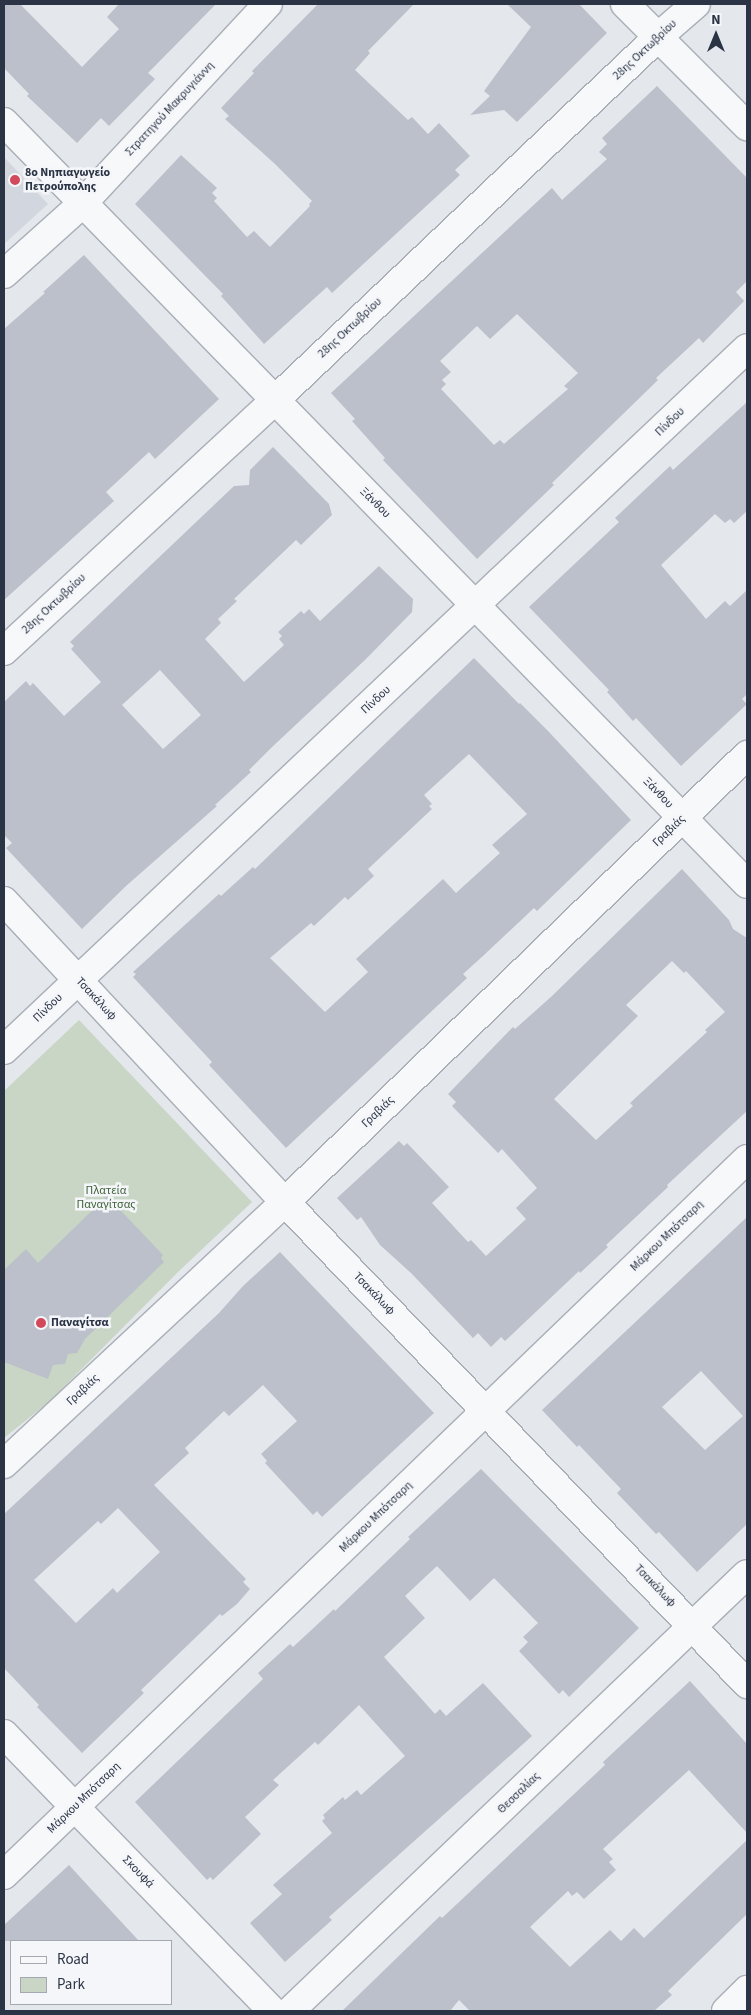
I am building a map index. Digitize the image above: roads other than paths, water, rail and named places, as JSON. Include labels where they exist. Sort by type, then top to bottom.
[{"type":"street","name":"Στρατηγού Μακρυγιάννη","points":[[4,274],[82,204],[268,4]]},
{"type":"street","points":[[625,4],[747,126]]},
{"type":"street","name":"28ης Οκτωβρίου","points":[[4,651],[274,401],[658,37],[696,4]]},
{"type":"street","name":"Ξάνθου","points":[[4,122],[747,884]]},
{"type":"street","name":"Πίνδου","points":[[4,1050],[477,606],[747,348]]},
{"type":"street","name":"Γραβιάς","points":[[4,1464],[286,1202],[747,755]]},
{"type":"street","name":"Τσακάλωφ","points":[[4,901],[286,1202],[694,1626],[747,1684]]},
{"type":"street","name":"Μάρκου Μπότσαρη","points":[[4,1875],[747,1159]]},
{"type":"street","name":"Θεσσαλίας","points":[[290,2011],[747,1574]]},
{"type":"street","name":"Σκουφά","points":[[4,1734],[272,2011]]},
{"type":"street","points":[[726,2011],[747,1990]]},
{"type":"place","name":"8ο Νηπιαγωγείο Πετρούπολης","points":[[15,180]]},
{"type":"place","name":"Παναγίτσα","points":[[41,1323]]},
{"type":"park label","name":"Πλατεία Παναγίτσας","points":[[106,1198]]}]
